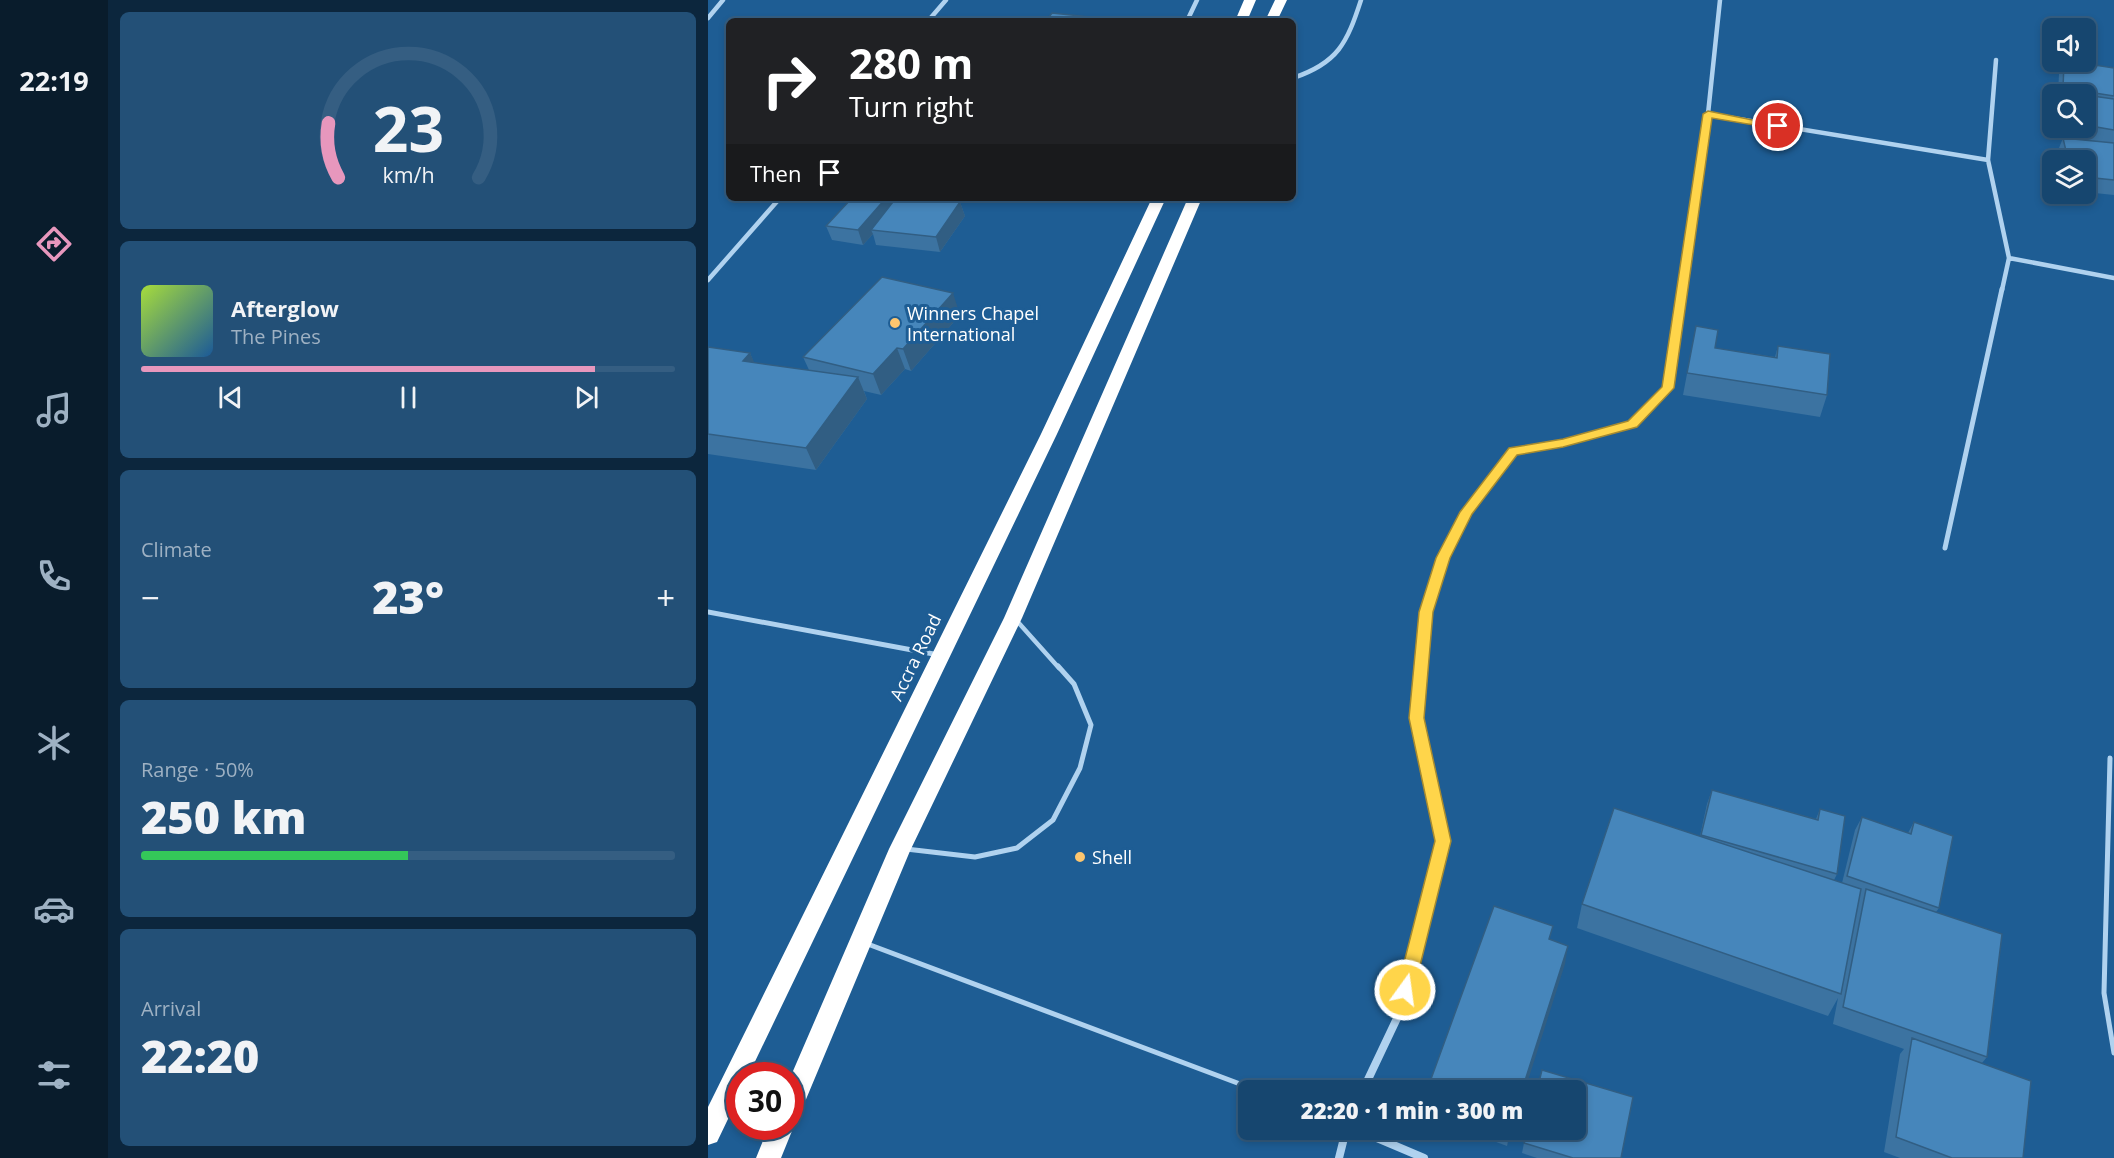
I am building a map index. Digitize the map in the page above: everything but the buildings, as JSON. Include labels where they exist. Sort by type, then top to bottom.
[{"type":"highway","points":[[1242,18],[1250,0]]},
{"type":"highway","points":[[1272,18],[1281,0]]},
{"type":"highway","name":"Accra Road","points":[[708,1133],[1049,434],[1158,201]]},
{"type":"highway","points":[[804,1075],[863,942],[900,849],[1013,618],[1194,201]]},
{"type":"highway","points":[[768,1158],[776,1140]]},
{"type":"street","points":[[708,18],[723,0]]},
{"type":"street","points":[[931,18],[946,0]]},
{"type":"street","points":[[1188,18],[1197,0]]},
{"type":"street","points":[[1296,77],[1313,72],[1337,56],[1348,41],[1361,0]]},
{"type":"street","points":[[1368,1080],[1400,1012],[1443,841],[1416,718],[1426,612],[1443,558],[1467,512],[1513,451],[1563,443],[1633,424],[1668,388],[1708,114],[1720,0]]},
{"type":"street","points":[[1945,548],[2009,258],[1988,160],[1996,60]]},
{"type":"street","points":[[1708,114],[1988,160]]},
{"type":"street","points":[[708,280],[777,201]]},
{"type":"street","points":[[2009,258],[2114,278]]},
{"type":"street","points":[[708,612],[942,655]]},
{"type":"street","points":[[1339,1158],[1344,1140]]},
{"type":"street","points":[[1382,1140],[1424,1158]]},
{"type":"lane","points":[[900,849],[975,858],[1017,848],[1053,820],[1080,768],[1091,725],[1074,684],[1013,618]]},
{"type":"lane","points":[[2110,758],[2104,993],[2114,1053]]},
{"type":"lane","points":[[863,942],[1238,1083]]},
{"type":"place","name":"Winners Chapel International","points":[[895,323]]},
{"type":"place","name":"Shell","points":[[1080,857]]},
{"type":"route","points":[[1405,990],[1443,841],[1416,718],[1426,612],[1443,558],[1467,512],[1513,451],[1563,443],[1633,424],[1668,388],[1708,114],[1778,126]]}]
